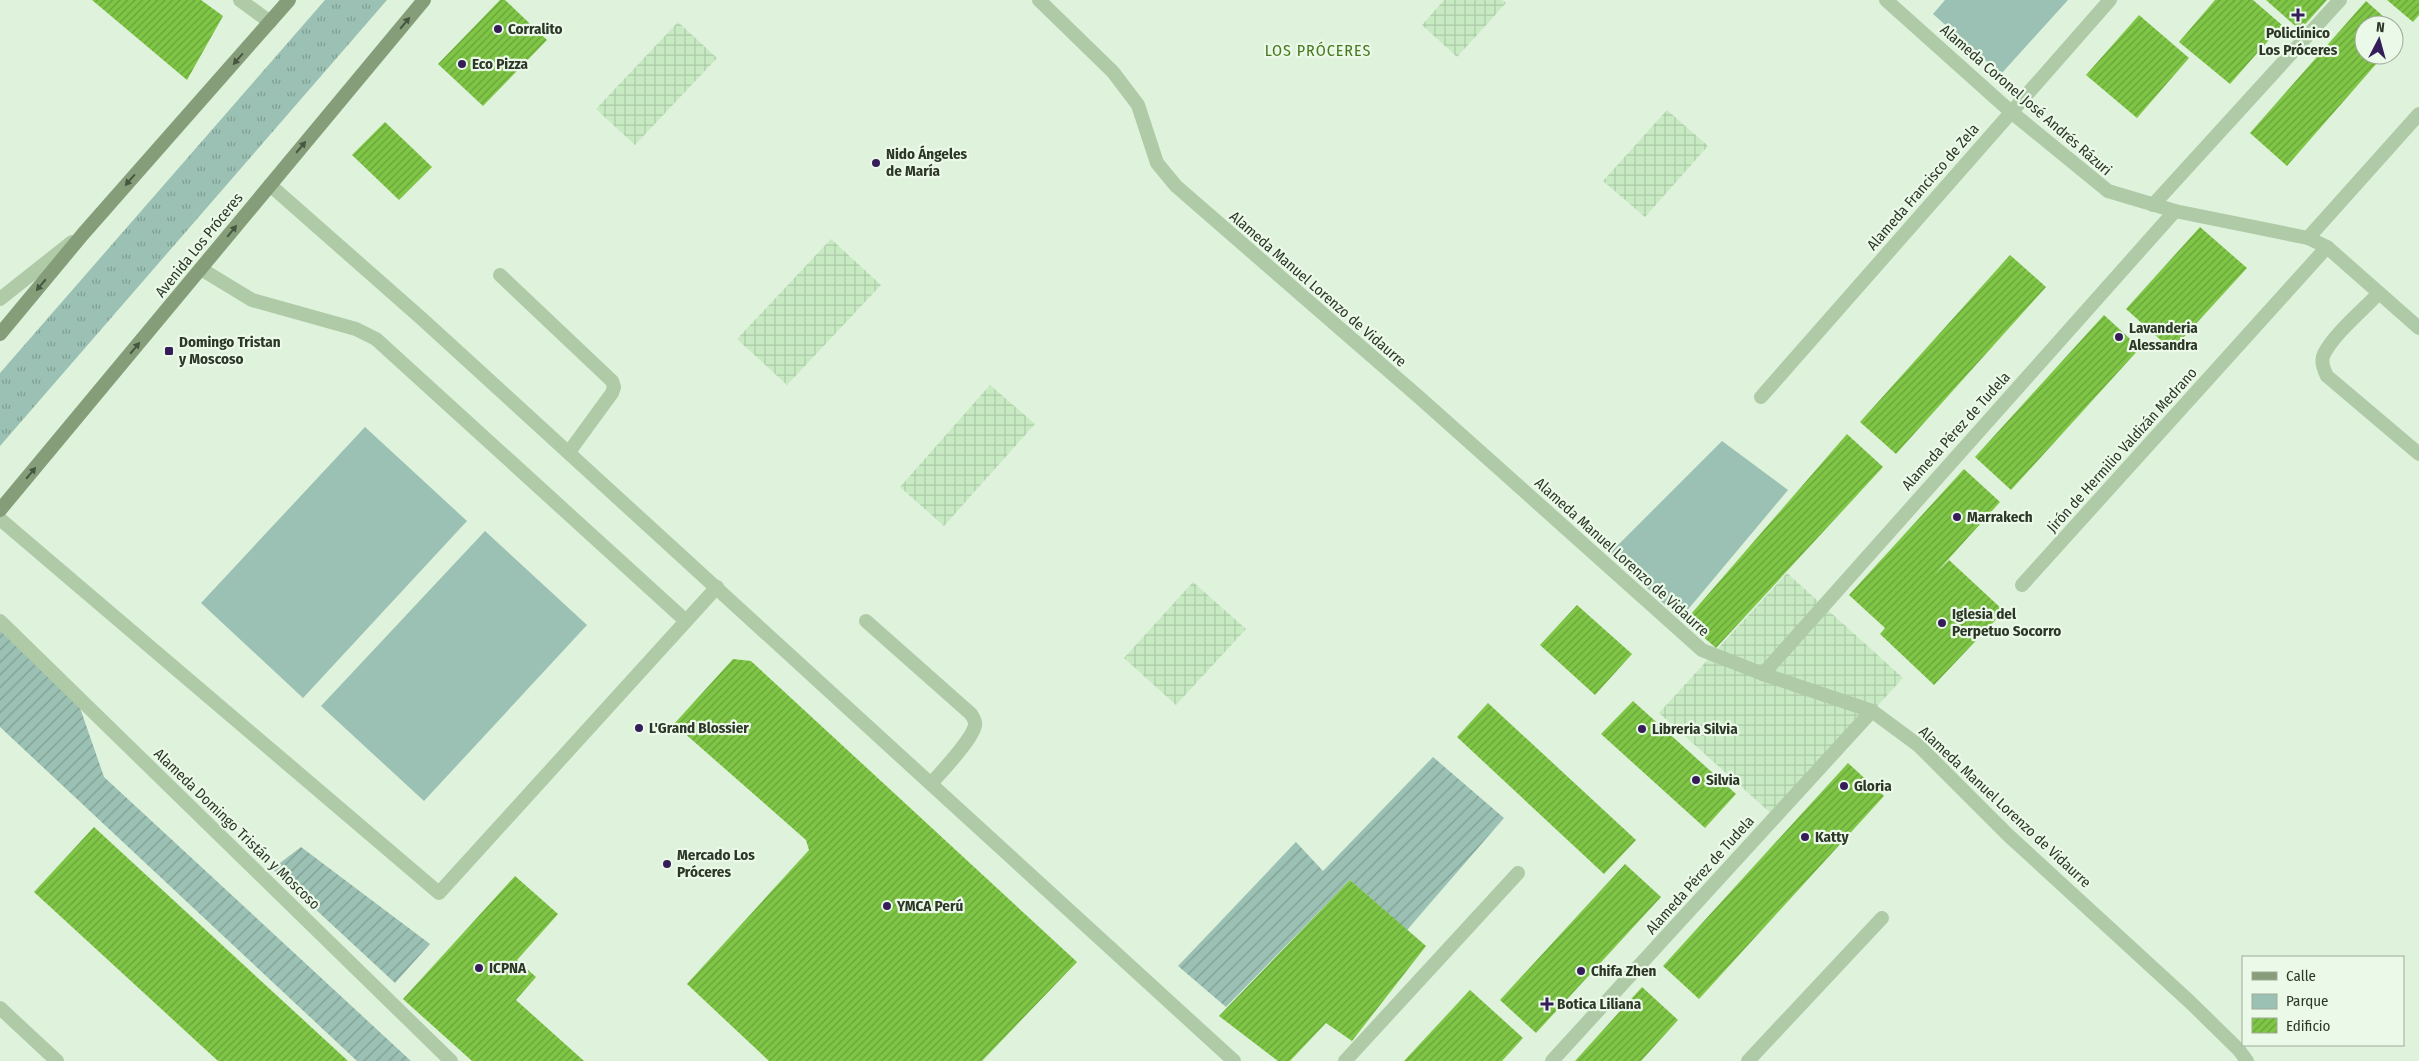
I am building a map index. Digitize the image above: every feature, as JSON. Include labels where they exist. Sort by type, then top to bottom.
[{"type":"main road","points":[[0,334],[83,234],[289,0]]},
{"type":"main road","name":"Avenida Los Próceres","points":[[0,510],[424,0]]},
{"type":"street","points":[[240,0],[270,22]]},
{"type":"street","name":"Alameda Manuel Lorenzo de Vidaurre","points":[[1039,0],[1113,72],[1138,105],[1157,163],[1176,186],[1420,398],[1702,650],[1763,674],[1872,711],[1918,745],[2008,835],[2190,1002],[2239,1050],[2247,1061]]},
{"type":"street","name":"Alameda Coronel José Andrés Rázuri","points":[[1886,0],[2010,111],[2108,192],[2175,211],[2308,238],[2327,247],[2419,328]]},
{"type":"street","name":"Alameda Francisco de Zela","points":[[1761,397],[2010,111],[2110,0]]},
{"type":"street","points":[[2153,205],[2340,0]]},
{"type":"street","points":[[2308,238],[2419,114]]},
{"type":"street","points":[[270,185],[421,318],[1234,1061]]},
{"type":"street","name":"Alameda Pérez de Tudela","points":[[1763,674],[2175,211]]},
{"type":"street","points":[[0,298],[83,234]]},
{"type":"street","name":"Jirón de Hermilio Valdizán Medrano","points":[[2022,586],[2327,247]]},
{"type":"street","points":[[201,269],[252,300],[356,329],[376,339],[686,622]]},
{"type":"street","points":[[500,275],[612,381],[612,393],[568,452]]},
{"type":"street","points":[[2379,293],[2348,325],[2323,355],[2322,366],[2326,376],[2419,454]]},
{"type":"street","points":[[0,519],[439,892],[717,587]]},
{"type":"street","name":"Alameda Domingo Tristán y Moscoso","points":[[0,621],[451,1061]]},
{"type":"street","points":[[866,621],[971,714],[976,722],[974,729],[957,754],[931,784]]},
{"type":"street","name":"Alameda Pérez de Tudela","points":[[1552,1061],[1872,711]]},
{"type":"street","points":[[1345,1061],[1518,873]]},
{"type":"street","points":[[1748,1061],[1882,918]]},
{"type":"street","points":[[0,1008],[58,1061]]},
{"type":"green space","points":[[325,0],[387,0],[0,446],[0,373]]},
{"type":"green space","points":[[1945,0],[2068,0],[2001,74],[1933,14]]},
{"type":"green space","points":[[365,427],[467,521],[303,698],[201,603]]},
{"type":"green space","points":[[1722,441],[1788,490],[1680,619],[1610,553]]},
{"type":"green space","points":[[485,531],[587,625],[424,801],[321,706]]},
{"type":"green space","points":[[0,630],[78,702],[104,777],[411,1061],[357,1061],[0,727]]},
{"type":"green space","points":[[1433,757],[1504,818],[1407,930],[1350,880],[1226,1007],[1178,966],[1296,842],[1323,871]]},
{"type":"green space","points":[[301,847],[430,944],[395,983],[272,869]]},
{"type":"shaded area","points":[[1444,0],[1502,0],[1506,3],[1457,57],[1422,25]]},
{"type":"shaded area","points":[[678,22],[717,58],[635,145],[596,109]]},
{"type":"shaded area","points":[[1667,110],[1708,146],[1645,217],[1603,181]]},
{"type":"shaded area","points":[[831,239],[881,285],[787,385],[737,339]]},
{"type":"shaded area","points":[[990,385],[1035,424],[944,526],[900,487]]},
{"type":"shaded area","points":[[1787,573],[1903,678],[1775,817],[1659,713]]},
{"type":"shaded area","points":[[1193,582],[1246,629],[1176,705],[1124,658]]},
{"type":"building","points":[[92,0],[201,0],[223,16],[187,80]]},
{"type":"building","points":[[500,0],[505,0],[547,40],[483,106],[438,64]]},
{"type":"building","points":[[2215,0],[2253,0],[2282,25],[2230,84],[2179,42]]},
{"type":"building","name":"Policlínico Los Próceres","points":[[2266,0],[2327,0],[2300,30]]},
{"type":"building","points":[[2387,0],[2419,0],[2419,15],[2413,22]]},
{"type":"building","points":[[2366,1],[2382,15],[2354,15],[2354,65],[2375,65],[2287,166],[2250,133]]},
{"type":"building","points":[[2139,15],[2189,58],[2137,118],[2086,75]]},
{"type":"building","points":[[385,122],[432,167],[399,200],[352,155]]},
{"type":"building","points":[[2200,227],[2247,268],[2172,350],[2126,309]]},
{"type":"building","points":[[2010,255],[2046,287],[1896,454],[1860,422]]},
{"type":"building","points":[[2104,315],[2140,348],[2011,490],[1975,457]]},
{"type":"building","points":[[1847,434],[1883,467],[1716,648],[1685,621]]},
{"type":"building","points":[[1964,469],[2000,502],[1935,574],[1949,560],[2004,611],[1934,685],[1880,634],[1885,628],[1849,595]]},
{"type":"building","points":[[1577,605],[1632,654],[1595,695],[1540,645]]},
{"type":"building","name":"YMCA Perú","points":[[733,659],[751,661],[1077,962],[982,1061],[769,1061],[687,984],[809,850],[806,840],[674,724]]},
{"type":"building","points":[[1633,701],[1736,794],[1705,828],[1601,734]]},
{"type":"building","points":[[1488,703],[1636,840],[1604,874],[1457,737]]},
{"type":"building","points":[[1848,763],[1884,796],[1699,999],[1663,966]]},
{"type":"building","points":[[94,827],[348,1061],[218,1061],[34,892]]},
{"type":"building","points":[[1625,864],[1661,897],[1536,1033],[1500,1000]]},
{"type":"building","name":"ICPNA","points":[[515,876],[558,914],[517,960],[536,977],[516,1000],[584,1061],[472,1061],[403,999]]},
{"type":"building","points":[[1350,880],[1426,946],[1352,1041],[1326,1023],[1290,1061],[1278,1061],[1219,1016]]},
{"type":"building","points":[[1642,987],[1678,1020],[1641,1061],[1575,1061]]},
{"type":"building","points":[[1470,990],[1523,1038],[1502,1061],[1404,1061]]},
{"type":"place","name":"Policlínico Los Próceres","points":[[2298,15]]},
{"type":"place","name":"Corralito","points":[[498,29]]},
{"type":"place","name":"Eco Pizza","points":[[462,64]]},
{"type":"place","name":"Nido Ángeles de María","points":[[876,163]]},
{"type":"place","name":"Lavanderia Alessandra","points":[[2119,337]]},
{"type":"place","name":"Domingo Tristan y Moscoso","points":[[169,351]]},
{"type":"place","name":"Marrakech","points":[[1957,517]]},
{"type":"place","name":"Iglesia del Perpetuo Socorro","points":[[1942,623]]},
{"type":"place","name":"L'Grand Blossier","points":[[639,728]]},
{"type":"place","name":"Libreria Silvia","points":[[1642,729]]},
{"type":"place","name":"Silvia","points":[[1696,780]]},
{"type":"place","name":"Gloria","points":[[1844,786]]},
{"type":"place","name":"Katty","points":[[1805,837]]},
{"type":"place","name":"Mercado Los Próceres","points":[[667,864]]},
{"type":"place","name":"YMCA Perú","points":[[887,906]]},
{"type":"place","name":"ICPNA","points":[[479,968]]},
{"type":"place","name":"Chifa Zhen","points":[[1581,971]]},
{"type":"place","name":"Botica Liliana","points":[[1547,1004]]},
{"type":"district","name":"LOS PRÓCERES","points":[[1318,50]]}]
